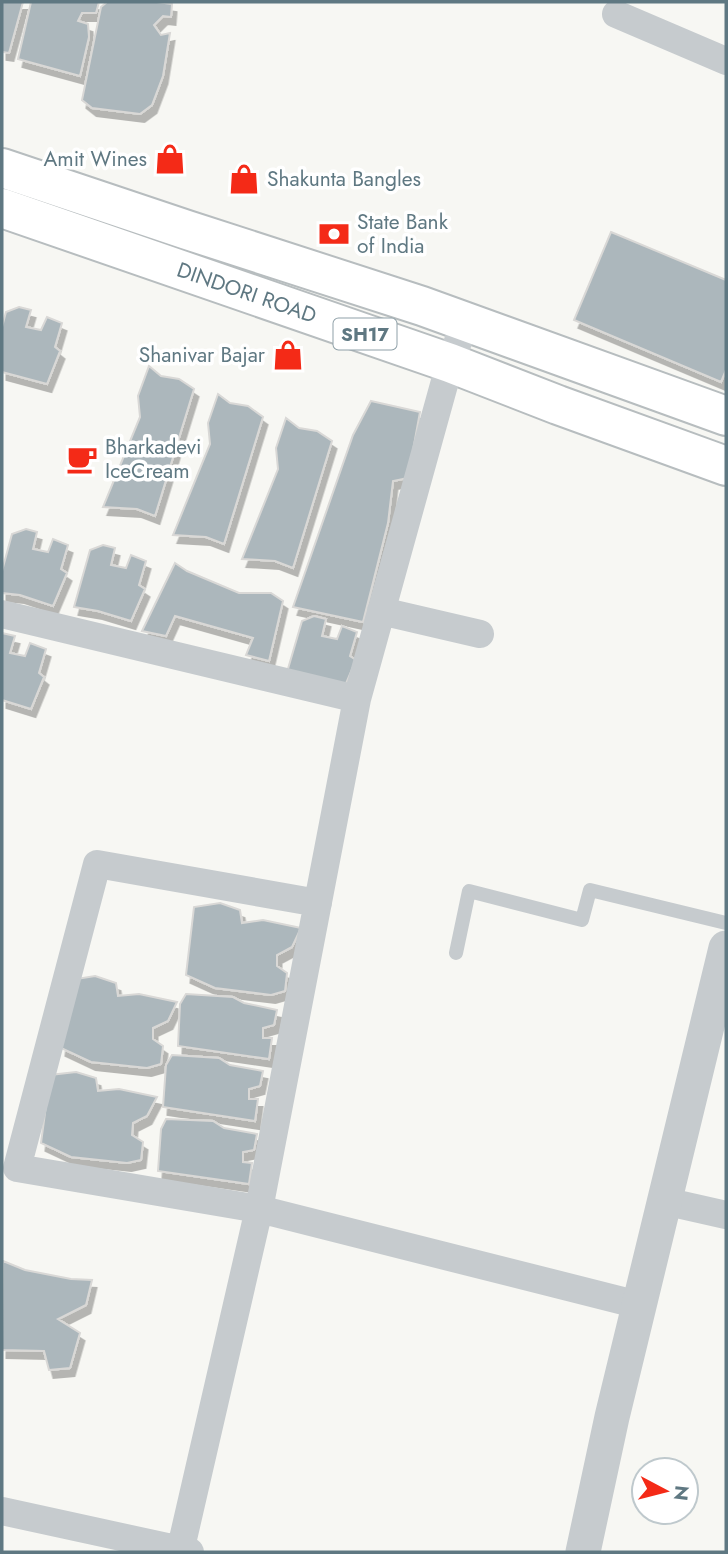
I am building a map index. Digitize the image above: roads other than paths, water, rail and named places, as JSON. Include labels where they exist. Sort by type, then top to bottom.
[{"type":"main road","name":"DINDORI ROAD","points":[[2,168],[422,306],[726,416]]},
{"type":"main road","name":"DINDORI ROAD","points":[[2,208],[450,363],[726,466]]},
{"type":"street","points":[[616,14],[726,61]]},
{"type":"street","points":[[2,1511],[183,1551],[259,1209],[357,699],[450,363],[465,323]]},
{"type":"street","points":[[381,611],[481,634]]},
{"type":"street","points":[[2,614],[357,699]]},
{"type":"street","points":[[318,903],[97,864],[9,1166],[259,1209],[639,1305]]},
{"type":"street","points":[[583,1552],[612,1417],[724,963]]},
{"type":"street","points":[[664,1201],[726,1215]]},
{"type":"lane","points":[[456,953],[469,891],[582,920],[590,890],[726,923]]},
{"type":"place","name":"Amit Wines","points":[[170,159]]},
{"type":"place","name":"Shakunta Bangles","points":[[244,179]]},
{"type":"place","name":"State Bank of India","points":[[334,234]]},
{"type":"place","name":"Shanivar Bajar","points":[[288,355]]},
{"type":"place","name":"Bharkadevi IceCream","points":[[82,459]]}]
